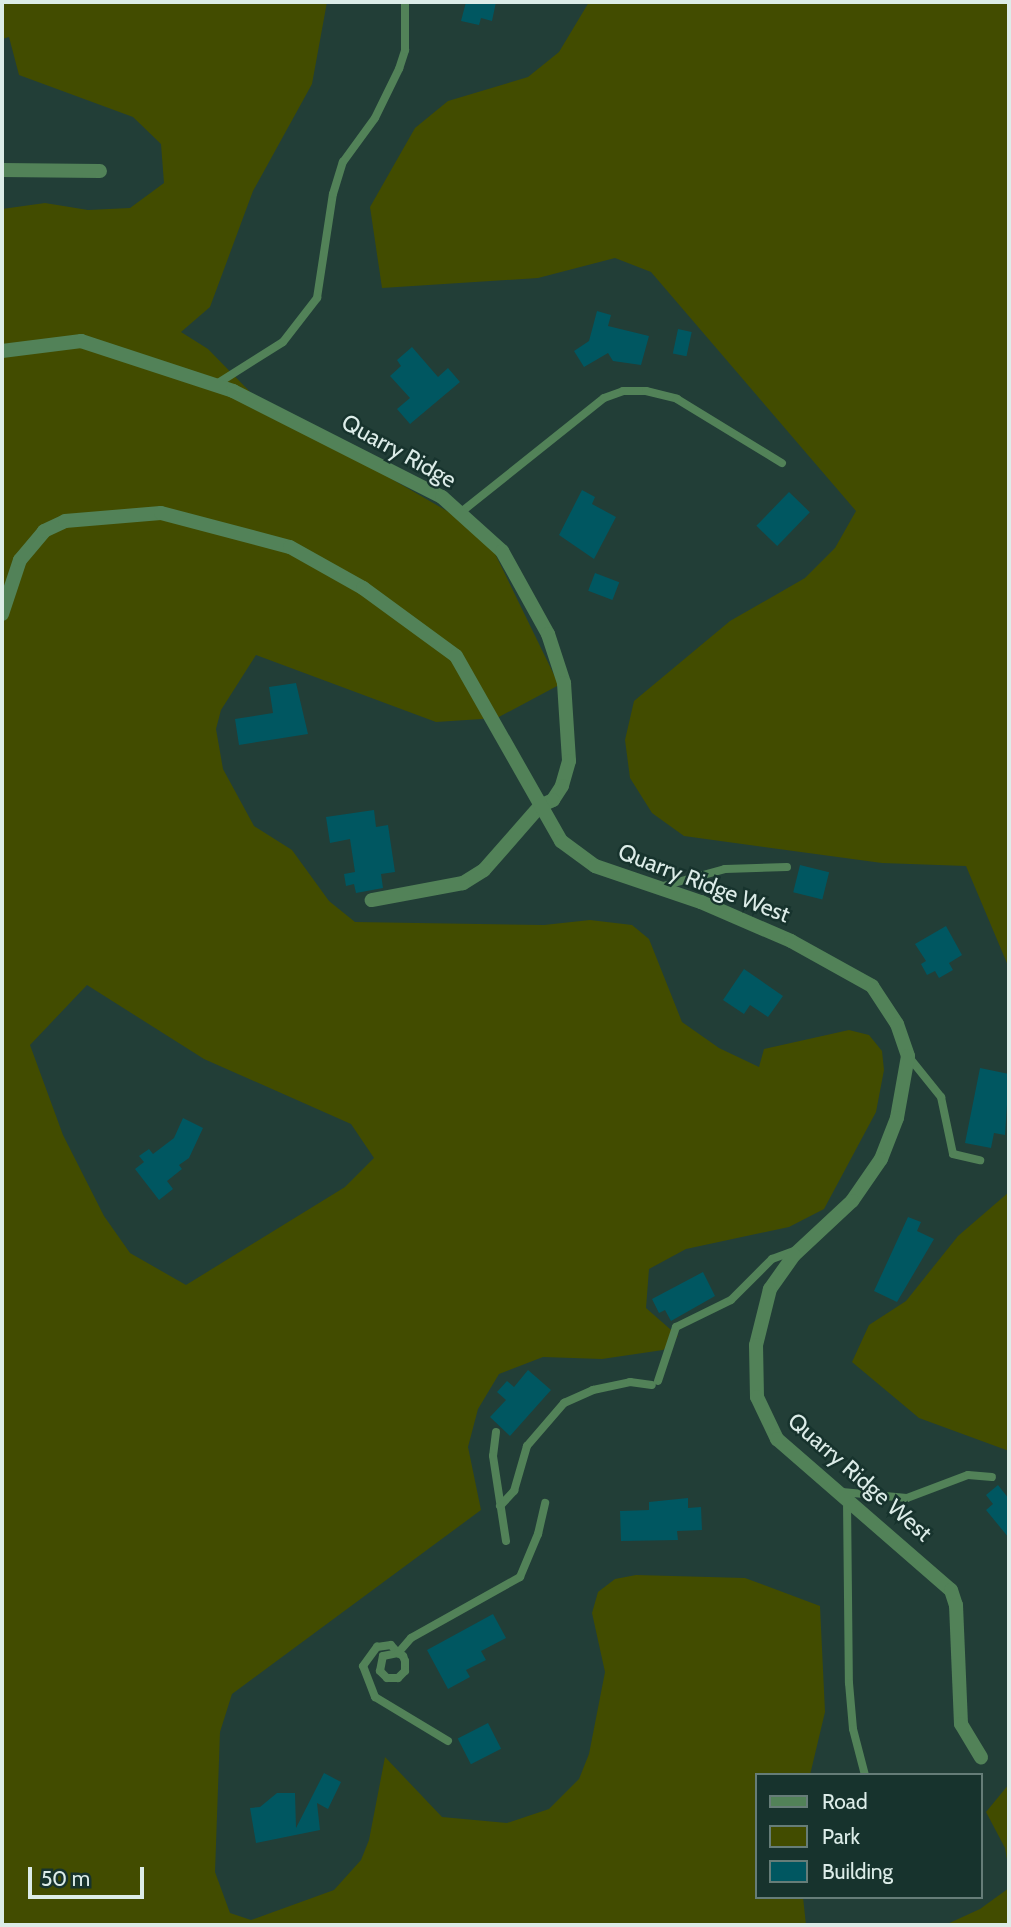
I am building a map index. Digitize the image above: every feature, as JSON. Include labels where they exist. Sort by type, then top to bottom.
[{"type":"street","points":[[2,170],[100,171]]},
{"type":"street","name":"Quarry Ridge","points":[[2,351],[81,341],[215,385],[358,451],[442,497],[502,551],[528,592],[548,634],[564,683],[569,761],[553,800],[540,806],[484,870],[463,883],[372,900]]},
{"type":"street","name":"Quarry Ridge West","points":[[2,614],[20,560],[44,531],[65,521],[161,513],[290,547],[363,588],[456,656],[561,841],[595,866],[659,888],[791,941],[872,986],[897,1024],[908,1056],[897,1118],[881,1159],[852,1200],[802,1248],[770,1289],[756,1345],[757,1397],[771,1433],[951,1590],[956,1605],[961,1724],[981,1756]]},
{"type":"lane","points":[[215,385],[283,341],[317,298],[333,194],[343,162],[375,118],[399,69],[405,50],[405,2]]},
{"type":"lane","points":[[460,513],[604,398],[623,391],[646,391],[677,399],[782,463]]},
{"type":"lane","points":[[659,888],[725,869],[787,867]]},
{"type":"lane","points":[[908,1056],[941,1097],[953,1154],[980,1160]]},
{"type":"lane","points":[[500,1506],[514,1491],[527,1446],[564,1403],[593,1390],[630,1382],[655,1383],[676,1327],[731,1300],[782,1253],[802,1248]]},
{"type":"lane","points":[[496,1432],[493,1456],[506,1541]]},
{"type":"lane","points":[[864,1773],[853,1729],[849,1683],[843,1494],[907,1498],[968,1475],[992,1477]]},
{"type":"lane","points":[[448,1741],[370,1691],[363,1675],[366,1658],[377,1647],[389,1645],[398,1653],[411,1638],[520,1577],[538,1534],[545,1503]]},
{"type":"green space","points":[[2,2],[327,2],[312,84],[253,191],[210,307],[181,332],[208,349],[262,404],[485,533],[559,685],[497,718],[436,722],[256,655],[221,710],[216,729],[223,769],[254,826],[292,850],[329,901],[355,922],[544,925],[590,920],[632,925],[649,939],[682,1022],[719,1048],[759,1067],[764,1049],[849,1030],[869,1035],[882,1051],[884,1070],[876,1112],[824,1209],[789,1227],[686,1249],[649,1269],[646,1308],[678,1336],[663,1350],[602,1359],[543,1357],[499,1374],[478,1409],[468,1447],[481,1510],[232,1694],[220,1732],[215,1872],[230,1913],[251,1920],[334,1890],[361,1860],[369,1840],[385,1757],[442,1817],[507,1823],[549,1809],[579,1779],[589,1754],[605,1672],[592,1613],[598,1592],[615,1579],[636,1575],[745,1578],[820,1606],[825,1712],[810,1773],[755,1773],[755,1899],[803,1899],[806,1925],[2,1925],[2,209],[45,203],[88,210],[130,208],[164,183],[161,144],[133,117],[19,75],[9,37],[2,39]],"holes":[[[87,985],[204,1059],[351,1124],[374,1158],[345,1187],[186,1285],[130,1253],[104,1216],[63,1135],[30,1045]]]},
{"type":"green space","points":[[589,2],[1009,2],[1009,968],[966,866],[882,863],[684,836],[652,813],[630,778],[625,740],[634,701],[730,621],[805,578],[835,548],[856,511],[651,272],[615,258],[538,278],[382,288],[370,207],[415,128],[448,101],[528,77],[559,52]]},
{"type":"green space","points":[[1009,1192],[1009,1451],[919,1418],[852,1362],[869,1325],[906,1301],[958,1236]]},
{"type":"green space","points":[[1009,1784],[1009,1871],[1005,1848],[986,1812]]},
{"type":"green space","points":[[1009,1888],[1009,1925],[945,1925],[980,1909]]},
{"type":"building","points":[[466,2],[496,2],[492,21],[481,18],[479,25],[461,21]]},
{"type":"building","points":[[597,311],[611,315],[608,326],[649,336],[641,365],[613,361],[608,353],[584,367],[574,351],[589,341]]},
{"type":"building","points":[[678,329],[692,332],[686,356],[673,353]]},
{"type":"building","points":[[412,347],[438,377],[448,368],[460,382],[410,424],[397,409],[410,398],[390,376],[401,366],[397,360]]},
{"type":"building","points":[[582,490],[595,497],[592,504],[616,517],[594,559],[559,535]]},
{"type":"building","points":[[789,492],[810,512],[777,546],[756,526]]},
{"type":"building","points":[[595,573],[619,582],[612,600],[588,591]]},
{"type":"building","points":[[296,683],[308,734],[239,745],[235,719],[273,713],[269,687]]},
{"type":"building","points":[[374,810],[376,827],[388,825],[395,872],[381,874],[383,888],[356,893],[354,884],[346,886],[344,874],[355,872],[350,839],[330,843],[326,817]]},
{"type":"building","points":[[800,865],[829,872],[822,899],[793,892]]},
{"type":"building","points":[[946,926],[962,955],[949,963],[953,970],[939,978],[935,971],[927,975],[921,964],[926,961],[915,944]]},
{"type":"building","points":[[744,969],[783,996],[768,1017],[750,1005],[744,1014],[723,1000]]},
{"type":"building","points":[[980,1068],[1009,1074],[1005,1135],[994,1133],[991,1148],[965,1143]]},
{"type":"building","points":[[183,1118],[203,1128],[189,1158],[179,1165],[182,1169],[167,1181],[173,1189],[159,1200],[135,1169],[144,1162],[139,1156],[149,1149],[153,1154],[174,1138]]},
{"type":"building","points":[[908,1217],[921,1222],[917,1231],[934,1239],[897,1302],[874,1291]]},
{"type":"building","points":[[703,1272],[715,1296],[671,1321],[665,1310],[659,1313],[652,1299]]},
{"type":"building","points":[[528,1370],[551,1390],[510,1436],[490,1417],[506,1400],[497,1392],[507,1381],[514,1387]]},
{"type":"building","points":[[998,1485],[1009,1499],[1009,1538],[986,1510],[993,1504],[986,1495]]},
{"type":"building","points":[[688,1498],[688,1508],[701,1507],[702,1530],[677,1531],[678,1540],[621,1541],[620,1511],[649,1510],[649,1502]]},
{"type":"building","points":[[493,1614],[506,1638],[481,1651],[486,1660],[466,1670],[470,1677],[448,1689],[427,1650]]},
{"type":"building","points":[[488,1723],[501,1749],[471,1764],[458,1738]]},
{"type":"building","points":[[324,1773],[341,1782],[328,1809],[317,1803],[320,1830],[256,1843],[250,1808],[260,1807],[277,1793],[295,1793],[296,1828]]}]
